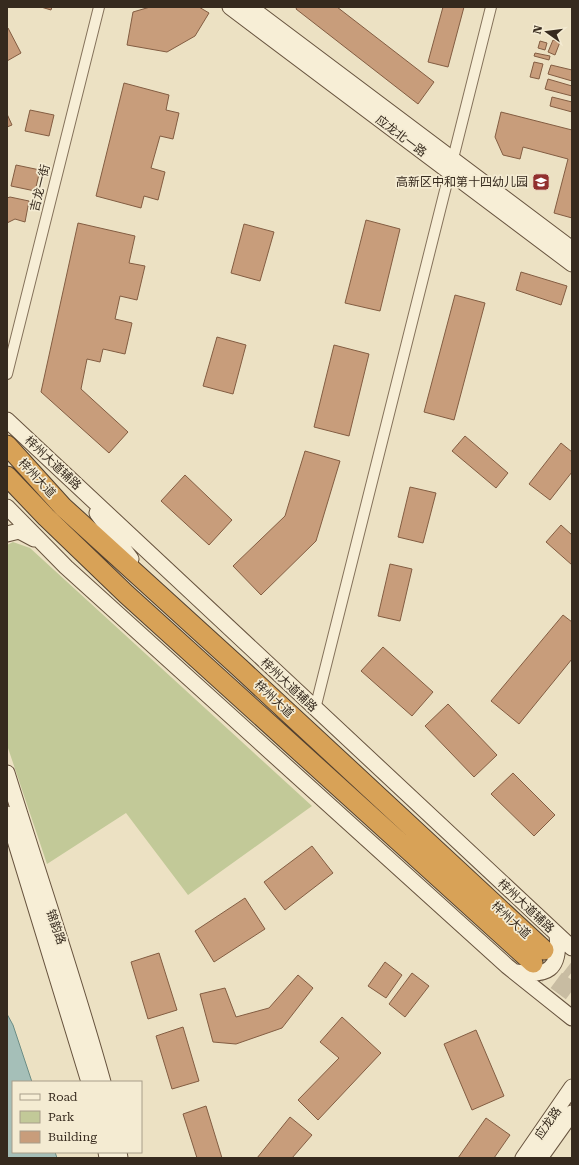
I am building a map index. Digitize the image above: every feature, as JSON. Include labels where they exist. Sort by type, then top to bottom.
[{"type":"highway","name":"梓州大道","points":[[7,446],[63,507],[167,601],[539,956],[271,726],[126,594],[46,517],[7,476]]},
{"type":"main road","name":"应龙北一路","points":[[230,7],[451,167],[572,249]]},
{"type":"main road","name":"应龙北一路","points":[[250,7],[572,264]]},
{"type":"main road","name":"梓州大道辅路","points":[[7,420],[572,948]]},
{"type":"main road","points":[[81,490],[120,546],[167,601]]},
{"type":"main road","points":[[7,507],[76,576],[515,972],[572,1018]]},
{"type":"main road","points":[[7,534],[19,531],[42,543]]},
{"type":"main road","points":[[76,576],[271,726]]},
{"type":"main road","name":"锦韵路","points":[[7,773],[41,883],[78,993],[103,1081]]},
{"type":"main road","name":"锦韵路","points":[[7,814],[12,845],[89,1081]]},
{"type":"main road","points":[[515,972],[538,974],[549,969],[554,964],[557,955],[557,935]]},
{"type":"main road","name":"应龙路","points":[[523,1158],[572,1087]]},
{"type":"main road","name":"应龙路","points":[[540,1158],[572,1113]]},
{"type":"street","name":"吉龙一街","points":[[7,374],[99,7]]},
{"type":"street","points":[[315,709],[491,7]]},
{"type":"green space","points":[[13,542],[30,548],[312,806],[188,895],[126,813],[47,864],[7,745],[7,545]]},
{"type":"water","points":[[7,1014],[13,1025],[32,1081],[12,1081],[12,1153],[55,1153],[57,1158],[7,1158]]},
{"type":"building","points":[[41,7],[52,7],[51,10]]},
{"type":"building","points":[[150,7],[199,7],[209,13],[195,36],[167,52],[127,45],[133,12]]},
{"type":"building","points":[[297,7],[337,7],[434,82],[418,104],[296,9]]},
{"type":"building","points":[[443,7],[464,7],[448,67],[428,62]]},
{"type":"building","points":[[8,28],[21,53],[7,61],[7,29]]},
{"type":"building","points":[[553,40],[560,42],[555,55],[548,52]]},
{"type":"building","points":[[540,41],[547,43],[545,50],[538,48]]},
{"type":"building","points":[[535,53],[550,56],[549,60],[534,56]]},
{"type":"building","points":[[534,62],[543,64],[539,79],[530,77]]},
{"type":"building","points":[[551,65],[572,70],[572,81],[548,74]]},
{"type":"building","points":[[548,79],[572,86],[572,96],[545,89]]},
{"type":"building","points":[[124,83],[169,95],[166,110],[179,113],[173,139],[160,136],[151,168],[165,172],[158,200],[144,196],[141,208],[96,196]]},
{"type":"building","points":[[552,97],[572,102],[572,112],[550,106]]},
{"type":"building","points":[[30,110],[54,115],[49,136],[25,131]]},
{"type":"building","points":[[501,112],[572,130],[572,218],[554,213],[568,159],[523,147],[520,159],[503,155],[495,137]]},
{"type":"building","points":[[7,114],[12,125],[7,127]]},
{"type":"building","points":[[16,165],[40,170],[35,191],[11,186]]},
{"type":"building","points":[[10,197],[29,201],[25,222],[15,219],[7,223],[7,198]]},
{"type":"building","points":[[366,220],[400,229],[380,311],[345,303]]},
{"type":"building","points":[[78,223],[135,236],[129,263],[145,266],[137,300],[120,296],[115,319],[132,323],[125,354],[103,349],[100,362],[87,359],[81,389],[128,432],[109,453],[41,392]]},
{"type":"building","points":[[244,224],[274,232],[260,281],[231,273]]},
{"type":"building","points":[[521,272],[567,286],[561,305],[516,290]]},
{"type":"building","points":[[455,295],[485,303],[454,420],[424,412]]},
{"type":"building","points":[[217,337],[246,345],[233,394],[203,386]]},
{"type":"building","points":[[334,345],[369,354],[349,436],[314,427]]},
{"type":"building","points":[[465,436],[508,473],[496,488],[452,451]]},
{"type":"building","points":[[561,443],[572,452],[572,472],[550,500],[529,484]]},
{"type":"building","points":[[305,451],[340,461],[316,541],[261,595],[233,566],[285,516]]},
{"type":"building","points":[[185,475],[232,520],[209,545],[161,501]]},
{"type":"building","points":[[410,487],[436,493],[423,543],[398,537]]},
{"type":"building","points":[[561,525],[572,535],[572,565],[546,542]]},
{"type":"building","points":[[390,564],[412,569],[400,621],[378,616]]},
{"type":"building","points":[[563,615],[572,622],[572,659],[519,724],[491,701]]},
{"type":"building","points":[[383,647],[433,692],[412,716],[361,671]]},
{"type":"building","points":[[448,704],[497,755],[474,777],[425,726]]},
{"type":"building","points":[[513,773],[555,815],[534,836],[491,794]]},
{"type":"building","points":[[312,846],[333,873],[285,910],[264,882]]},
{"type":"building","points":[[245,898],[265,929],[214,962],[195,931]]},
{"type":"building","points":[[159,953],[177,1010],[148,1019],[131,962]]},
{"type":"building","points":[[385,962],[402,975],[386,998],[368,986]]},
{"type":"building","points":[[412,973],[429,986],[405,1017],[389,1004]]},
{"type":"building","points":[[298,975],[313,988],[282,1028],[236,1044],[213,1042],[200,994],[225,988],[236,1017],[269,1008]]},
{"type":"building","points":[[342,1017],[381,1053],[318,1120],[298,1100],[339,1058],[320,1042]]},
{"type":"building","points":[[183,1027],[199,1081],[172,1089],[156,1036]]},
{"type":"building","points":[[476,1030],[504,1096],[472,1110],[444,1044]]},
{"type":"building","points":[[206,1106],[222,1158],[197,1158],[183,1114]]},
{"type":"building","points":[[290,1117],[312,1135],[292,1158],[257,1158]]},
{"type":"building","points":[[486,1118],[510,1135],[494,1158],[458,1158]]},
{"type":"tunnel","points":[[544,950],[572,972]]},
{"type":"tunnel","points":[[533,963],[572,992]]},
{"type":"place","name":"高新区中和第十四幼儿园","points":[[541,182]]}]
